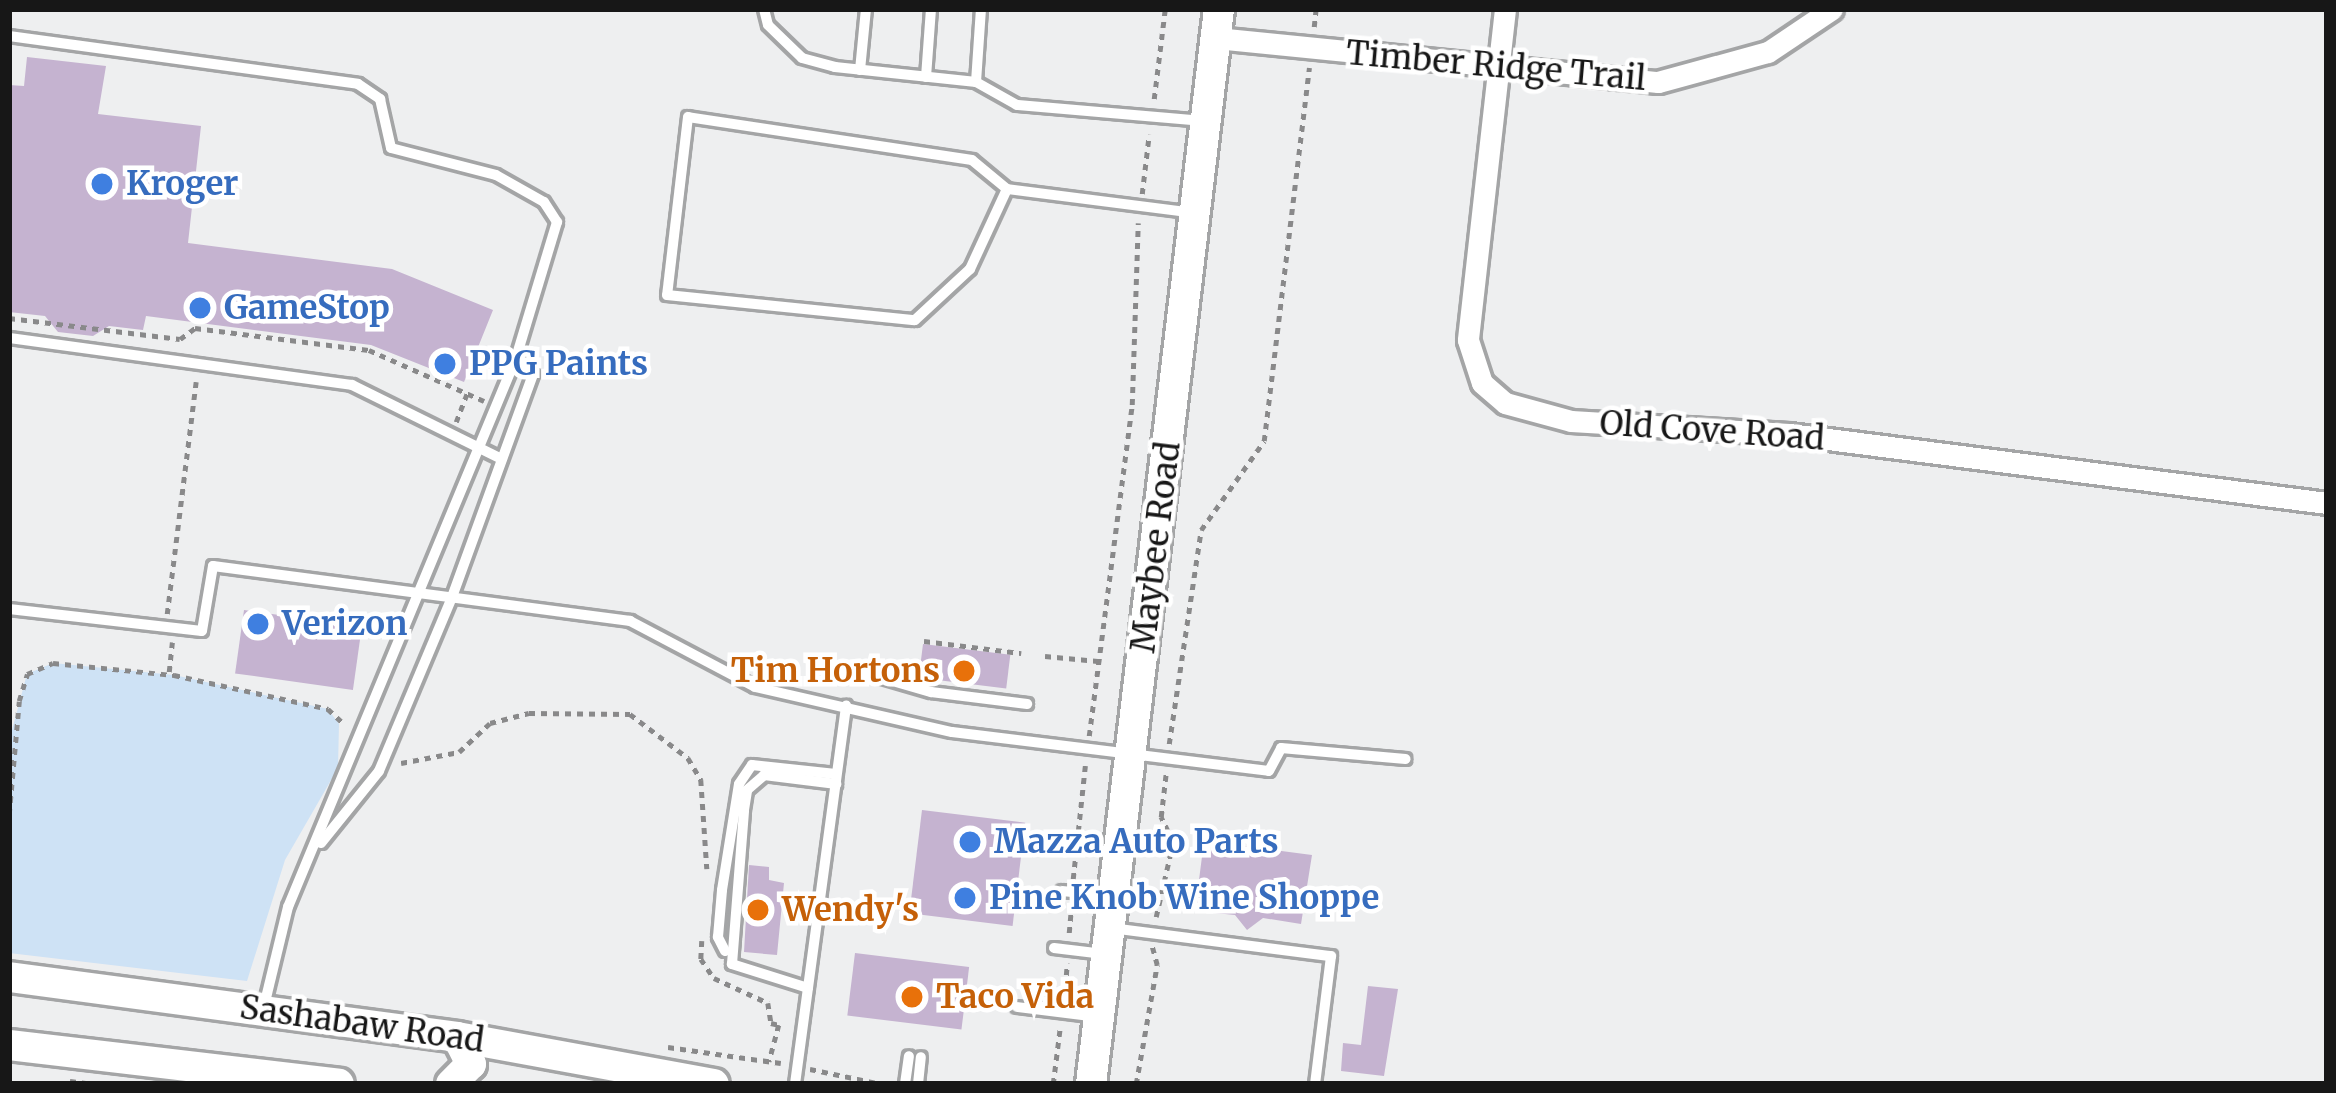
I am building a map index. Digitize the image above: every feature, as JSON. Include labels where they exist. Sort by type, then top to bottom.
[{"type":"main road","name":"Maybee Road","points":[[1091,1084],[1217,24]]},
{"type":"main road","name":"Sashabaw Road","points":[[9,977],[457,1036],[714,1084]]},
{"type":"main road","points":[[451,1084],[471,1064],[457,1036]]},
{"type":"main road","name":"Sashabaw Road","points":[[9,1045],[339,1084]]},
{"type":"street","name":"Old Cove Road","points":[[1505,9],[1468,340],[1482,383],[1527,415],[1789,434],[2327,502]]},
{"type":"street","name":"Timber Ridge Trail","points":[[1217,24],[1311,50],[1498,71],[1658,82],[1768,52],[1832,9]]},
{"type":"lane","points":[[764,9],[768,25],[802,58],[860,70],[976,82],[1017,104],[1208,121]]},
{"type":"lane","points":[[860,70],[866,9]]},
{"type":"lane","points":[[926,77],[931,9]]},
{"type":"lane","points":[[976,82],[981,9]]},
{"type":"lane","points":[[9,36],[358,84],[380,99],[391,148],[496,176],[544,202],[557,222],[516,358],[358,748],[287,907],[264,1009]]},
{"type":"lane","points":[[1007,188],[970,268],[915,320],[667,295],[688,117],[972,160],[1007,188],[1198,213]]},
{"type":"lane","points":[[9,338],[352,385],[502,459]]},
{"type":"lane","points":[[314,850],[385,759],[452,597],[533,374],[516,358]]},
{"type":"lane","points":[[9,609],[202,632],[213,566],[630,621],[755,687],[952,732],[1269,770],[1281,748],[1406,759]]},
{"type":"lane","points":[[865,673],[931,692],[1027,704]]},
{"type":"lane","points":[[795,1084],[846,705]]},
{"type":"lane","points":[[808,988],[732,964],[728,938],[747,790],[764,775],[836,779]]},
{"type":"lane","points":[[1062,891],[1113,896]]},
{"type":"lane","points":[[1054,947],[1154,933],[1331,956],[1315,1084]]},
{"type":"lane","points":[[1017,1007],[1098,1017]]},
{"type":"lane","points":[[904,1084],[915,1057],[918,1084]]},
{"type":"path","points":[[1075,840],[1132,405],[1130,306],[1165,9]]},
{"type":"path","points":[[1136,1084],[1148,1043],[1154,933],[1173,842],[1161,817],[1201,530],[1264,442],[1316,9]]},
{"type":"path","points":[[9,318],[180,339],[195,328],[369,350],[484,401]]},
{"type":"path","points":[[180,339],[187,348]]},
{"type":"path","points":[[166,617],[196,382]]},
{"type":"path","points":[[458,415],[467,393]]},
{"type":"path","points":[[924,641],[1021,653]]},
{"type":"path","points":[[169,674],[172,642]]},
{"type":"path","points":[[1045,656],[1098,662]]},
{"type":"path","points":[[9,814],[12,730],[27,674],[52,663],[169,674],[328,710],[344,717],[346,742],[358,748]]},
{"type":"path","points":[[385,759],[399,764],[459,752],[490,723],[529,713],[630,713],[688,758],[701,780],[706,877]]},
{"type":"path","points":[[704,918],[701,959],[714,978],[768,1004],[771,1023],[779,1024],[769,1061]]},
{"type":"path","points":[[798,1066],[883,1084]]},
{"type":"path","points":[[63,1079],[94,1084]]},
{"type":"shaded area","points":[[53,663],[174,675],[328,709],[339,724],[338,768],[285,860],[247,981],[9,953],[12,730],[27,674]]},
{"type":"building","name":"Kroger","points":[[27,57],[106,66],[98,114],[201,126],[188,243],[392,269],[493,310],[464,382],[371,345],[146,316],[143,330],[109,326],[93,336],[58,332],[45,316],[9,312],[9,85],[24,86]]},
{"type":"building","points":[[244,610],[362,627],[353,690],[235,673]]},
{"type":"building","name":"Tim Hortons","points":[[923,644],[1010,655],[1006,688],[919,678]]},
{"type":"building","points":[[922,810],[1025,823],[1013,926],[909,913]]},
{"type":"building","points":[[1204,841],[1312,855],[1301,924],[1263,918],[1247,930],[1235,915],[1195,911]]},
{"type":"building","name":"Wendy's","points":[[749,865],[769,867],[769,880],[784,883],[777,955],[744,952]]},
{"type":"building","points":[[855,953],[969,967],[961,1030],[847,1016]]},
{"type":"building","points":[[1368,986],[1398,989],[1384,1076],[1341,1071],[1343,1043],[1361,1045]]},
{"type":"place","name":"Kroger","points":[[102,184]]},
{"type":"place","name":"GameStop","points":[[200,308]]},
{"type":"place","name":"PPG Paints","points":[[445,364]]},
{"type":"place","name":"Verizon","points":[[258,624]]},
{"type":"place","name":"Tim Hortons","points":[[964,671]]},
{"type":"place","name":"Mazza Auto Parts","points":[[970,842]]},
{"type":"place","name":"Pine Knob Wine Shoppe","points":[[965,898]]},
{"type":"place","name":"Wendy's","points":[[758,910]]},
{"type":"place","name":"Taco Vida","points":[[912,997]]}]
